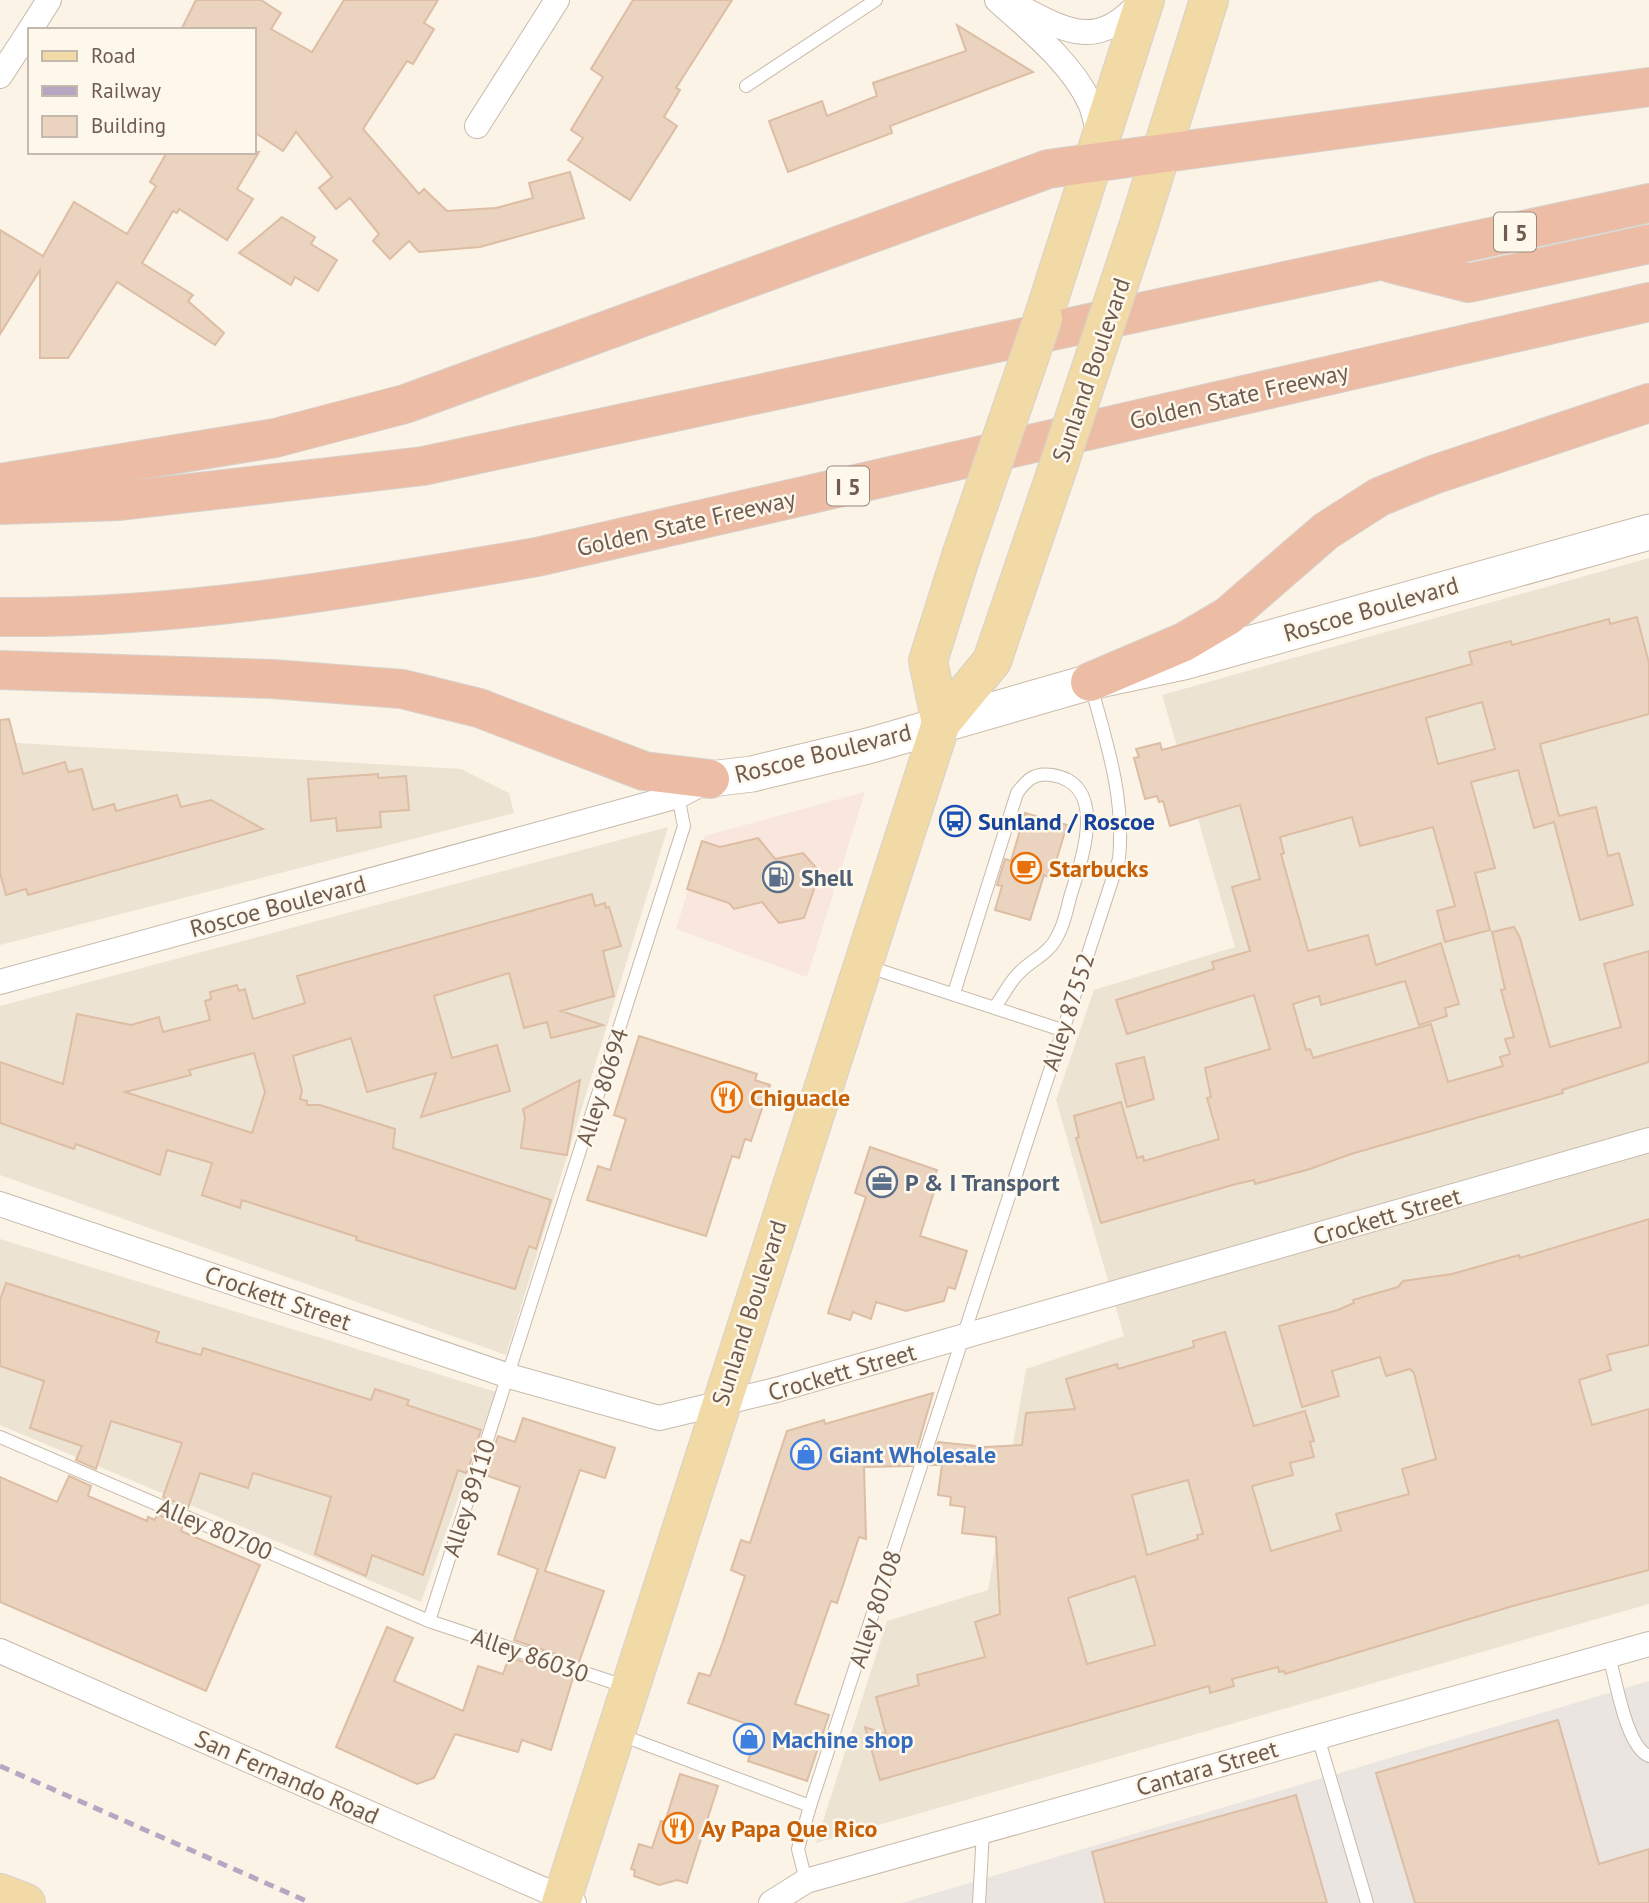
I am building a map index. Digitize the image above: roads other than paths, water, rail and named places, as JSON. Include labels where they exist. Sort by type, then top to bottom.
[{"type":"highway","points":[[0,483],[275,438],[405,404],[1095,150],[1163,152],[1649,87]]},
{"type":"highway","name":"I 5","points":[[0,505],[120,501],[423,466],[1649,203]]},
{"type":"highway","points":[[1381,261],[1469,283],[1649,244]]},
{"type":"highway","name":"Golden State Freeway","points":[[0,617],[37,617],[188,606],[361,587],[537,557],[1649,302]]},
{"type":"highway","points":[[1090,682],[1184,642],[1228,616],[1326,530],[1380,497],[1433,475],[1649,403]]},
{"type":"highway","points":[[0,596],[37,617]]},
{"type":"highway","points":[[0,670],[272,679],[401,689],[479,708],[694,788]]},
{"type":"main road","name":"Sunland Boulevard","points":[[941,723],[928,661],[1143,0]]},
{"type":"main road","name":"Sunland Boulevard","points":[[566,1901],[719,1406],[941,723],[992,661],[1036,541],[1163,152],[1209,0]]},
{"type":"main road","name":"Roscoe Boulevard","points":[[694,788],[1090,682],[1184,662],[1649,532]]},
{"type":"main road","points":[[0,1893],[26,1903]]},
{"type":"street","points":[[31,28],[49,0]]},
{"type":"street","points":[[477,126],[557,0]]},
{"type":"street","points":[[997,0],[1036,36],[1077,81],[1090,103],[1095,150]]},
{"type":"street","points":[[1006,0],[1067,32],[1095,34],[1125,19],[1143,0]]},
{"type":"street","points":[[0,76],[28,33]]},
{"type":"street","name":"Roscoe Boulevard","points":[[0,982],[694,788]]},
{"type":"street","name":"Crockett Street","points":[[0,1204],[509,1376],[659,1418],[719,1406],[1649,1140]]},
{"type":"street","name":"Cantara Street","points":[[771,1903],[806,1881],[1649,1644]]},
{"type":"street","name":"San Fernando Road","points":[[0,1651],[566,1901]]},
{"type":"lane","points":[[746,86],[876,0]]},
{"type":"lane","name":"Alley 87552","points":[[964,1337],[1120,848],[1122,816],[1117,780],[1090,682]]},
{"type":"lane","points":[[954,993],[1017,793],[1027,779],[1041,773],[1058,776],[1071,781],[1080,793],[1088,818],[1086,850],[1059,935],[1048,950],[1018,973],[995,1007]]},
{"type":"lane","name":"Alley 80694","points":[[509,1376],[694,788]]},
{"type":"lane","points":[[864,966],[1062,1030]]},
{"type":"lane","name":"Alley 80708","points":[[806,1881],[799,1849],[810,1806],[964,1337]]},
{"type":"lane","name":"Alley 89110","points":[[429,1621],[509,1376]]},
{"type":"lane","name":"Alley 80700","points":[[0,1437],[429,1621]]},
{"type":"lane","name":"Alley 86030","points":[[429,1621],[631,1689]]},
{"type":"lane","points":[[1609,1656],[1632,1738],[1643,1754],[1649,1756]]},
{"type":"lane","points":[[617,1734],[810,1806]]},
{"type":"lane","points":[[1318,1737],[1367,1903]]},
{"type":"lane","points":[[979,1903],[983,1831]]},
{"type":"railway","points":[[0,1766],[311,1903]]},
{"type":"place","name":"Sunland / Roscoe","points":[[955,821]]},
{"type":"place","name":"Starbucks","points":[[1026,868]]},
{"type":"place","name":"Shell","points":[[778,877]]},
{"type":"place","name":"Chiguacle","points":[[727,1097]]},
{"type":"place","name":"P & I Transport","points":[[882,1182]]},
{"type":"place","name":"Giant Wholesale","points":[[806,1454]]},
{"type":"place","name":"Machine shop","points":[[749,1739]]},
{"type":"place","name":"Ay Papa Que Rico","points":[[678,1828]]}]
